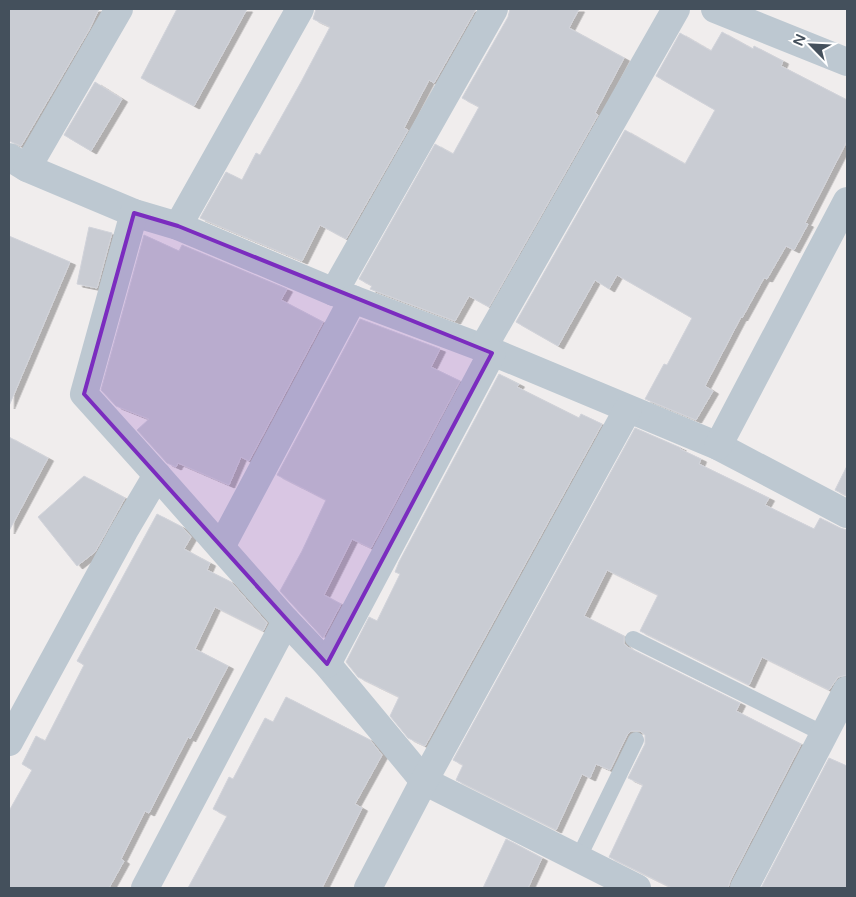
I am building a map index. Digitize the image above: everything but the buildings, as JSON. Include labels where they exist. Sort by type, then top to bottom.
[{"type":"street","points":[[119,9],[18,163],[134,213],[178,226],[343,295],[488,350],[718,446],[847,514]]},
{"type":"street","points":[[178,226],[300,9]]},
{"type":"street","points":[[222,547],[343,295],[494,9]]},
{"type":"street","points":[[327,664],[488,350],[676,9]]},
{"type":"street","points":[[715,9],[847,62]]},
{"type":"street","points":[[718,446],[847,201]]},
{"type":"street","points":[[134,213],[84,394],[158,474],[286,621],[327,664],[424,781],[637,888]]},
{"type":"street","points":[[368,888],[424,781],[628,409]]},
{"type":"street","points":[[9,742],[124,531],[158,474]]},
{"type":"street","points":[[145,888],[286,621]]},
{"type":"street","points":[[744,888],[847,690]]},
{"type":"lane","points":[[633,639],[824,734]]},
{"type":"lane","points":[[578,859],[636,740]]},
{"type":"highlighted area","points":[[134,213],[178,226],[492,353],[327,664],[84,394]]}]
